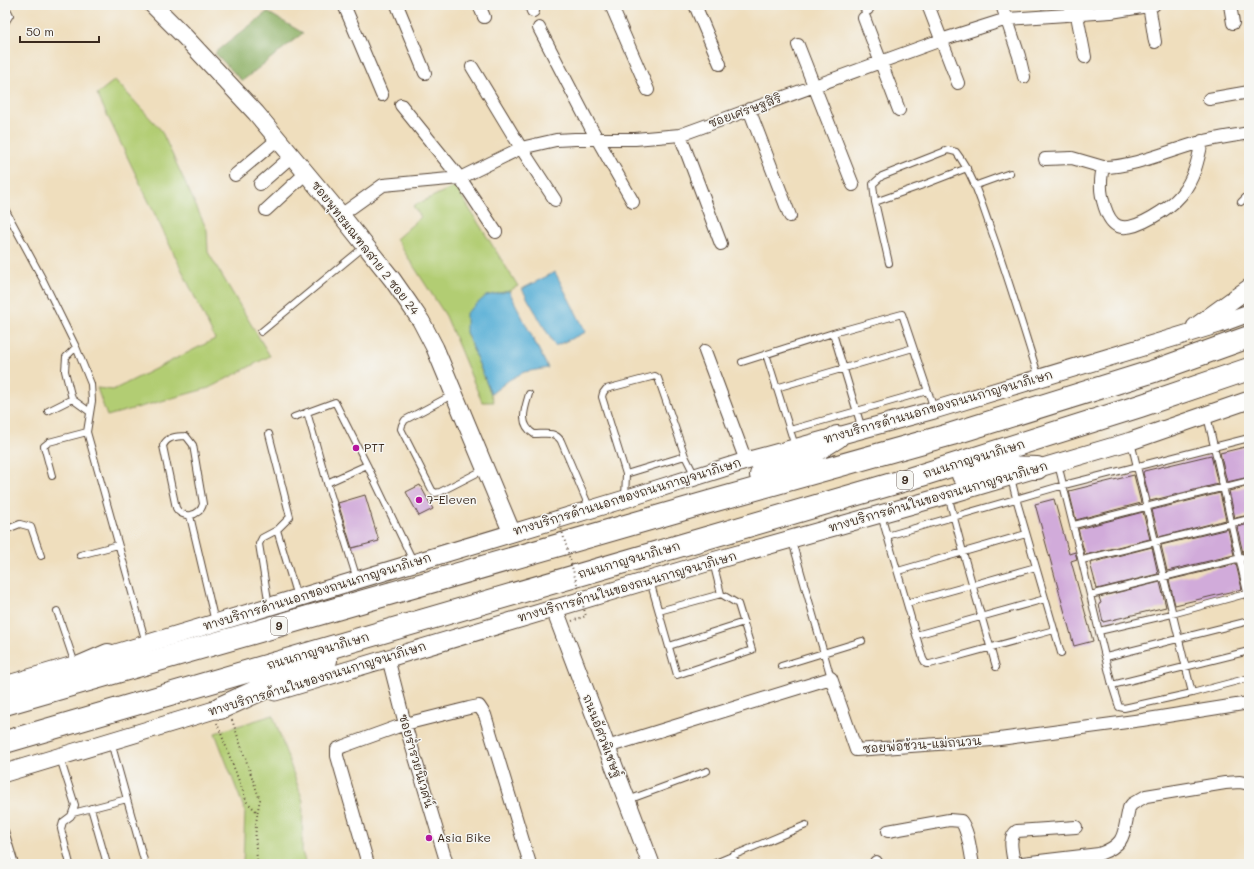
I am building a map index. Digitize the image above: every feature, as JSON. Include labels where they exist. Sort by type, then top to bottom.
[{"type":"highway","name":"9","points":[[5,704],[709,502],[952,434],[1154,371],[1249,337]]},
{"type":"highway","name":"ถนนกาญจนาภิเษก","points":[[5,742],[909,479],[1133,408],[1249,369]]},
{"type":"highway","points":[[709,502],[731,485],[765,474],[795,461],[837,437]]},
{"type":"highway","points":[[909,479],[956,476],[1002,467],[1037,468]]},
{"type":"highway","points":[[220,709],[392,629]]},
{"type":"highway","points":[[5,700],[108,655]]},
{"type":"main road","name":"ซอยพุทธมณฑลสาย 2 ซอย 24","points":[[154,5],[256,113],[278,139],[392,279],[421,321],[435,348],[512,533]]},
{"type":"main road","points":[[1186,334],[1249,288]]},
{"type":"main road","name":"ทางบริการด้านนอกของถนนกาญจนาภิเษก","points":[[5,685],[358,580],[746,461],[934,410],[1249,314]]},
{"type":"main road","name":"ทางบริการด้านในของถนนกาญจนาภิเษก","points":[[5,773],[110,740],[220,709],[713,561],[1131,442],[1199,421],[1249,400]]},
{"type":"main road","points":[[1199,421],[1249,411]]},
{"type":"main road","name":"ถนนอัศวพิเชษฐ์","points":[[554,608],[651,864]]},
{"type":"street","points":[[344,5],[382,95]]},
{"type":"street","points":[[397,5],[425,73]]},
{"type":"street","points":[[479,5],[484,17]]},
{"type":"street","points":[[611,5],[648,90]]},
{"type":"street","points":[[695,5],[720,64]]},
{"type":"street","points":[[928,5],[958,83]]},
{"type":"street","points":[[1002,5],[1024,78]]},
{"type":"street","points":[[1151,5],[1155,42]]},
{"type":"street","name":"ซอยเศรษฐสิริ","points":[[341,215],[383,185],[460,178],[521,148],[556,140],[597,138],[659,138],[680,134],[941,40],[1007,18],[1076,10],[1111,12],[1151,5]]},
{"type":"street","points":[[1230,5],[1233,23]]},
{"type":"street","points":[[1076,10],[1085,57]]},
{"type":"street","points":[[865,11],[881,62],[899,110]]},
{"type":"street","points":[[539,28],[597,138],[633,202]]},
{"type":"street","points":[[798,44],[853,185]]},
{"type":"street","points":[[472,66],[521,148],[556,200]]},
{"type":"street","points":[[1209,99],[1249,92]]},
{"type":"street","points":[[401,105],[460,178],[496,232]]},
{"type":"street","points":[[749,110],[790,216]]},
{"type":"street","points":[[1045,159],[1072,158],[1103,167],[1113,167],[1131,163],[1202,141],[1249,133]]},
{"type":"street","points":[[680,134],[721,244]]},
{"type":"street","points":[[235,175],[278,139]]},
{"type":"street","points":[[1103,167],[1100,182],[1101,194],[1110,219],[1118,226],[1126,227],[1134,225],[1161,212],[1181,195],[1191,180],[1198,163],[1202,141]]},
{"type":"street","points":[[260,184],[292,156]]},
{"type":"street","points":[[266,210],[306,173]]},
{"type":"street","points":[[705,351],[746,461]]},
{"type":"street","name":"ซอยร่ำรวยนิเวศน์","points":[[388,658],[405,724],[447,864]]},
{"type":"street","points":[[607,747],[831,678]]},
{"type":"street","name":"ซอยพ่อช้วน-แม่ถนวน","points":[[831,678],[856,750],[992,740],[1142,720],[1249,703]]},
{"type":"street","points":[[368,864],[337,756],[337,749],[405,724],[479,706],[485,715],[530,864]]},
{"type":"street","points":[[1076,827],[1017,831],[1012,834],[1011,840],[1014,864],[1107,852],[1122,841],[1129,808],[1132,804],[1146,796],[1225,783],[1240,782],[1249,784]]},
{"type":"street","points":[[888,831],[950,820],[961,821],[966,832],[973,864]]},
{"type":"lane","points":[[5,5],[10,15],[5,23]]},
{"type":"lane","points":[[889,263],[875,202],[873,184],[879,178],[948,150],[956,152],[967,168],[999,254],[1039,378]]},
{"type":"lane","points":[[875,202],[967,168]]},
{"type":"lane","points":[[974,186],[1010,173]]},
{"type":"lane","points":[[1241,202],[1249,194]]},
{"type":"lane","points":[[5,210],[42,278],[76,347],[91,384],[92,401],[87,432],[146,643]]},
{"type":"lane","points":[[261,332],[365,245]]},
{"type":"lane","points":[[742,362],[833,333],[902,314],[934,410]]},
{"type":"lane","points":[[833,333],[862,430]]},
{"type":"lane","points":[[76,347],[66,357],[66,371],[72,399],[90,412]]},
{"type":"lane","points":[[776,388],[913,348]]},
{"type":"lane","points":[[766,354],[795,448]]},
{"type":"lane","points":[[625,499],[626,474],[602,397],[606,389],[655,376],[658,378],[685,456],[696,477]]},
{"type":"lane","points":[[790,430],[927,391]]},
{"type":"lane","points":[[454,394],[405,420],[402,425],[402,429],[432,490],[435,492],[440,492],[486,469]]},
{"type":"lane","points":[[529,394],[523,412],[528,429],[534,434],[554,433],[558,436],[590,509]]},
{"type":"lane","points":[[48,411],[72,399]]},
{"type":"lane","points":[[294,417],[335,402],[414,563]]},
{"type":"lane","points":[[307,412],[327,483],[358,580]]},
{"type":"lane","points":[[1199,421],[1214,446],[1249,601]]},
{"type":"lane","points":[[52,476],[44,446],[49,442],[87,432]]},
{"type":"lane","points":[[269,434],[290,518],[277,530],[262,538],[259,544],[269,606]]},
{"type":"lane","points":[[186,436],[193,445],[203,504],[202,509],[198,513],[190,516],[180,513],[176,508],[163,446],[165,441],[170,438],[186,436]]},
{"type":"lane","points":[[887,536],[1064,485],[1249,438]]},
{"type":"lane","points":[[1131,442],[1138,465],[1172,614],[1192,693]]},
{"type":"lane","points":[[626,474],[685,456]]},
{"type":"lane","points":[[1058,463],[1112,685],[1119,707],[1121,708],[1192,693],[1249,678]]},
{"type":"lane","points":[[327,483],[367,466]]},
{"type":"lane","points":[[1011,476],[1026,534],[1061,653]]},
{"type":"lane","points":[[1074,525],[1249,481]]},
{"type":"lane","points":[[948,495],[996,667]]},
{"type":"lane","points":[[881,514],[923,659],[926,664],[1054,630]]},
{"type":"lane","points":[[190,516],[215,622]]},
{"type":"lane","points":[[1082,560],[1249,519]]},
{"type":"lane","points":[[5,530],[20,524],[30,527],[41,556]]},
{"type":"lane","points":[[277,530],[297,598]]},
{"type":"lane","points":[[898,571],[1026,534]]},
{"type":"lane","points":[[792,539],[831,678]]},
{"type":"lane","points":[[80,555],[118,545]]},
{"type":"lane","points":[[1090,595],[1249,556]]},
{"type":"lane","points":[[713,561],[721,594]]},
{"type":"lane","points":[[907,603],[1036,567]]},
{"type":"lane","points":[[650,581],[678,675],[752,650],[738,604],[721,594],[659,611]]},
{"type":"lane","points":[[1099,631],[1248,594]]},
{"type":"lane","points":[[916,635],[1045,599]]},
{"type":"lane","points":[[57,611],[75,664]]},
{"type":"lane","points":[[1106,657],[1249,621]]},
{"type":"lane","points":[[669,646],[744,622]]},
{"type":"lane","points":[[781,666],[862,641]]},
{"type":"lane","points":[[1112,685],[1249,651]]},
{"type":"lane","points":[[110,740],[144,864]]},
{"type":"lane","points":[[59,756],[74,805],[73,813]]},
{"type":"lane","points":[[627,801],[707,771]]},
{"type":"lane","points":[[70,864],[61,829],[63,822],[73,813],[127,799]]},
{"type":"lane","points":[[91,808],[107,864]]},
{"type":"lane","points":[[713,864],[806,825]]},
{"type":"lane","points":[[5,831],[15,864]]},
{"type":"lane","points":[[733,855],[736,864]]},
{"type":"path","points":[[556,510],[586,616],[569,622]]},
{"type":"path","points":[[220,709],[260,800],[257,812],[256,847],[258,864]]},
{"type":"path","points":[[220,709],[247,802],[257,812]]},
{"type":"green space","points":[[267,12],[303,33],[242,81],[215,53]]},
{"type":"green space","points":[[115,80],[161,130],[207,230],[208,252],[270,356],[209,388],[107,416],[97,388],[113,390],[215,339],[97,94]]},
{"type":"green space","points":[[455,186],[518,286],[509,291],[486,296],[466,332],[494,402],[482,402],[446,316],[396,239],[421,217],[413,206]]},
{"type":"green space","points":[[273,715],[303,801],[302,852],[306,864],[243,864],[245,811],[215,733]]},
{"type":"water","points":[[555,272],[586,332],[555,346],[522,289]]},
{"type":"water","points":[[509,291],[548,368],[524,372],[509,380],[491,394],[466,332],[466,313],[486,296]]},
{"type":"building","points":[[1249,446],[1249,477],[1227,482],[1220,453]]},
{"type":"building","points":[[1211,455],[1218,484],[1150,501],[1143,473],[1144,471]]},
{"type":"building","points":[[1134,475],[1141,503],[1076,520],[1069,491]]},
{"type":"building","name":"7-Eleven","points":[[420,485],[433,509],[419,516],[406,492]]},
{"type":"building","points":[[1249,486],[1249,515],[1235,518],[1229,491]]},
{"type":"building","points":[[1220,493],[1226,520],[1159,537],[1152,510]]},
{"type":"building","points":[[365,495],[379,541],[352,548],[338,503]]},
{"type":"building","points":[[1054,499],[1069,554],[1075,552],[1077,559],[1071,561],[1093,641],[1074,646],[1035,504]]},
{"type":"building","points":[[1143,512],[1150,539],[1085,555],[1078,529]]},
{"type":"building","points":[[1249,524],[1249,552],[1243,553],[1237,527]]},
{"type":"building","points":[[1228,529],[1234,555],[1167,571],[1161,545]]},
{"type":"building","points":[[1152,547],[1158,574],[1097,589],[1090,563]]},
{"type":"building","points":[[1249,561],[1249,581],[1245,562]]},
{"type":"building","points":[[1236,564],[1242,589],[1175,605],[1169,580]]},
{"type":"building","points":[[1160,582],[1166,607],[1103,622],[1099,597]]},
{"type":"place","name":"PTT","points":[[356,448]]},
{"type":"place","name":"7-Eleven","points":[[419,500]]},
{"type":"place","name":"Asia Bike","points":[[429,838]]}]
